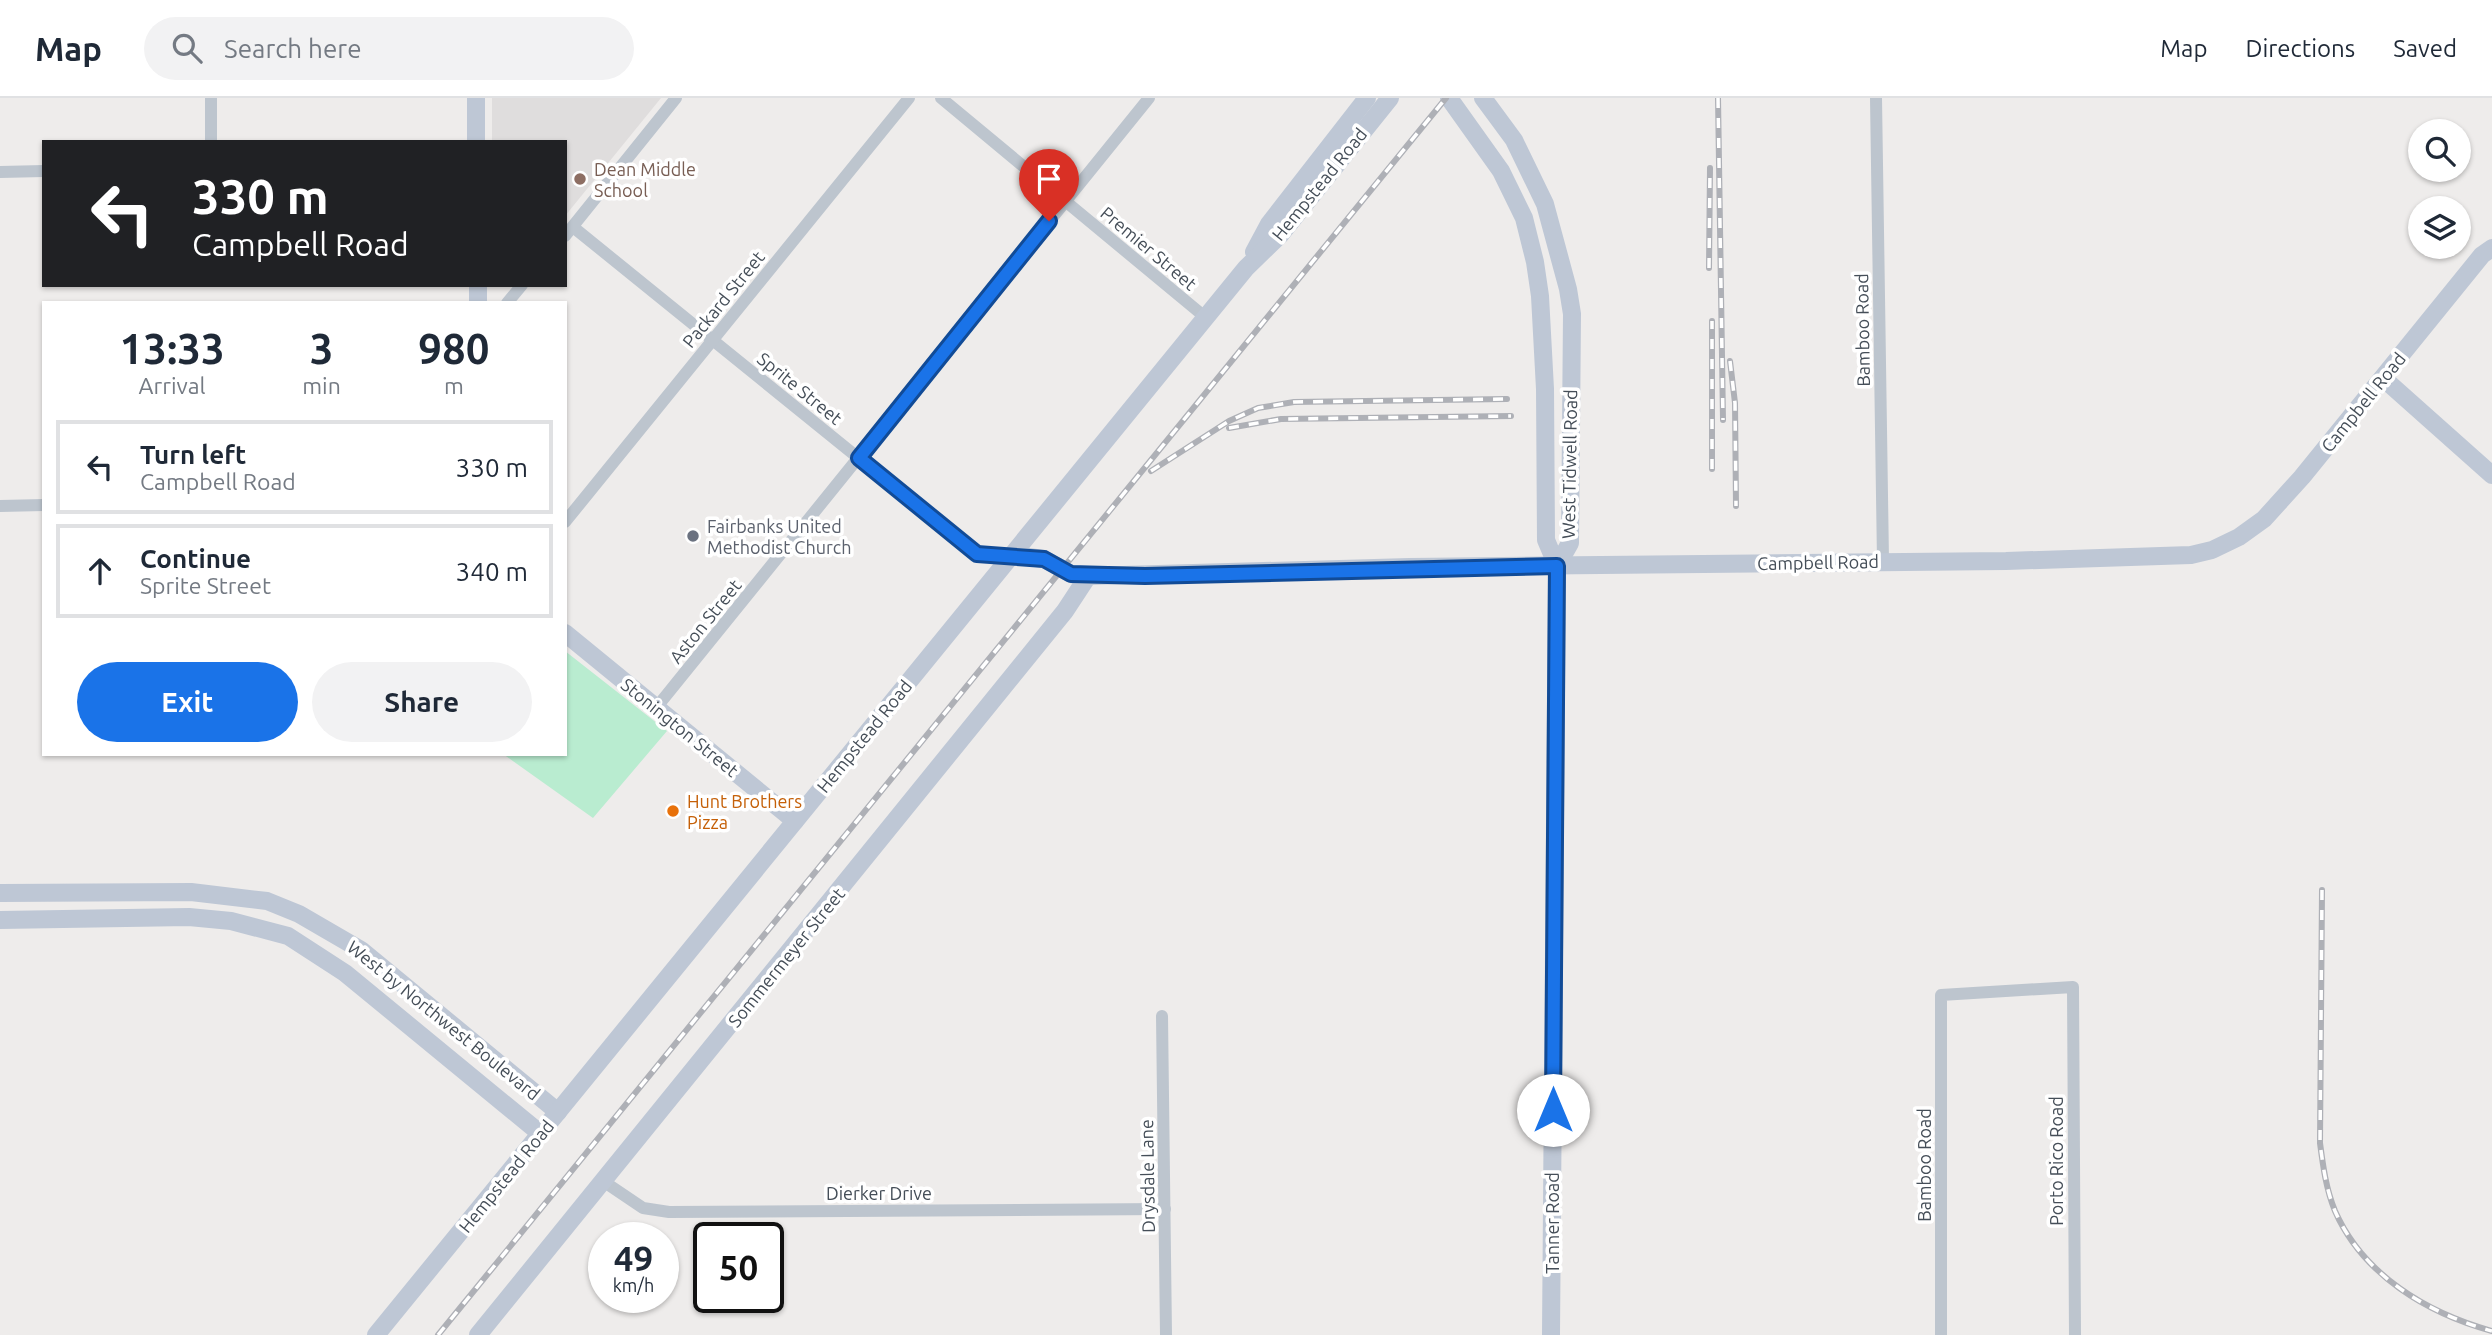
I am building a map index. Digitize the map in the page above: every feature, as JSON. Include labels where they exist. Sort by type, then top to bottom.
[{"type":"street","points":[[211,98],[211,140]]},
{"type":"street","points":[[475,98],[476,140]]},
{"type":"street","points":[[569,231],[676,98]]},
{"type":"street","name":"Packard Street","points":[[567,520],[909,98]]},
{"type":"street","name":"Premier Street","points":[[940,98],[1205,317]]},
{"type":"street","name":"Aston Street","points":[[656,708],[1149,98]]},
{"type":"street","name":"Hempstead Road","points":[[1309,186],[1367,98]]},
{"type":"street","name":"Hempstead Road","points":[[376,1335],[1246,268],[1269,224],[1309,186],[1390,98]]},
{"type":"street","name":"West Tidwell Road","points":[[1450,98],[1501,171],[1524,218],[1540,296],[1545,389],[1546,540],[1557,566]]},
{"type":"street","name":"West Tidwell Road","points":[[1483,98],[1504,124],[1529,167],[1553,230],[1572,314],[1570,542],[1557,566]]},
{"type":"street","name":"Bamboo Road","points":[[1876,98],[1883,561]]},
{"type":"street","points":[[0,172],[42,171]]},
{"type":"street","name":"Sprite Street","points":[[569,231],[714,339],[977,554],[1013,555]]},
{"type":"street","name":"Campbell Road","points":[[1013,555],[1044,559],[1071,574],[1088,576],[2171,557],[2212,550],[2239,537],[2263,519],[2383,378],[2482,255],[2492,248]]},
{"type":"street","points":[[509,301],[520,287]]},
{"type":"street","points":[[2383,378],[2492,475]]},
{"type":"street","points":[[1545,389],[1572,388]]},
{"type":"street","points":[[0,506],[42,505]]},
{"type":"street","name":"Tanner Road","points":[[1551,1335],[1557,566]]},
{"type":"street","name":"Sommermeyer Street","points":[[478,1335],[1065,611],[1088,576]]},
{"type":"street","name":"Stonington Street","points":[[567,635],[795,821]]},
{"type":"street","points":[[114,918],[120,891]]},
{"type":"street","name":"West by Northwest Boulevard","points":[[0,893],[120,891],[234,895],[267,901],[299,914],[351,944],[558,1112]]},
{"type":"street","points":[[231,921],[234,895]]},
{"type":"street","name":"West by Northwest Boulevard","points":[[0,920],[189,917],[231,921],[288,936],[316,951],[366,989],[541,1134]]},
{"type":"street","points":[[366,989],[381,967]]},
{"type":"street","name":"Porto Rico Road","points":[[1941,995],[2073,987],[2075,1335]]},
{"type":"street","name":"Bamboo Road","points":[[1941,995],[1941,1335]]},
{"type":"street","name":"Drysdale Lane","points":[[1162,1016],[1166,1335]]},
{"type":"street","name":"Dierker Drive","points":[[603,1181],[643,1208],[669,1212],[1164,1209]]},
{"type":"shaded area","name":"Dean Middle School","points":[[492,98],[661,98],[567,214],[567,140],[492,140]]},
{"type":"green space","points":[[567,653],[667,731],[593,818],[506,756],[567,756]]},
{"type":"railway","points":[[438,1335],[1446,98]]},
{"type":"railway","points":[[1718,98],[1723,420]]},
{"type":"railway","points":[[1709,268],[1710,168]]},
{"type":"railway","points":[[1712,321],[1712,469]]},
{"type":"railway","points":[[1730,361],[1735,403],[1736,506]]},
{"type":"railway","points":[[1151,471],[1229,421],[1258,408],[1294,402],[1507,399]]},
{"type":"railway","points":[[1229,428],[1281,419],[1511,416]]},
{"type":"railway","points":[[2322,890],[2320,1143],[2327,1186],[2335,1211],[2362,1254],[2400,1288],[2444,1314],[2492,1331]]},
{"type":"place","name":"Dean Middle School","points":[[580,179]]},
{"type":"place","name":"Fairbanks United Methodist Church","points":[[693,536]]},
{"type":"place","name":"Hunt Brothers Pizza","points":[[673,811]]},
{"type":"route","points":[[1049,221],[859,458],[977,554],[1044,559],[1071,574],[1145,576],[1409,567],[1557,566],[1553,1110]]}]
